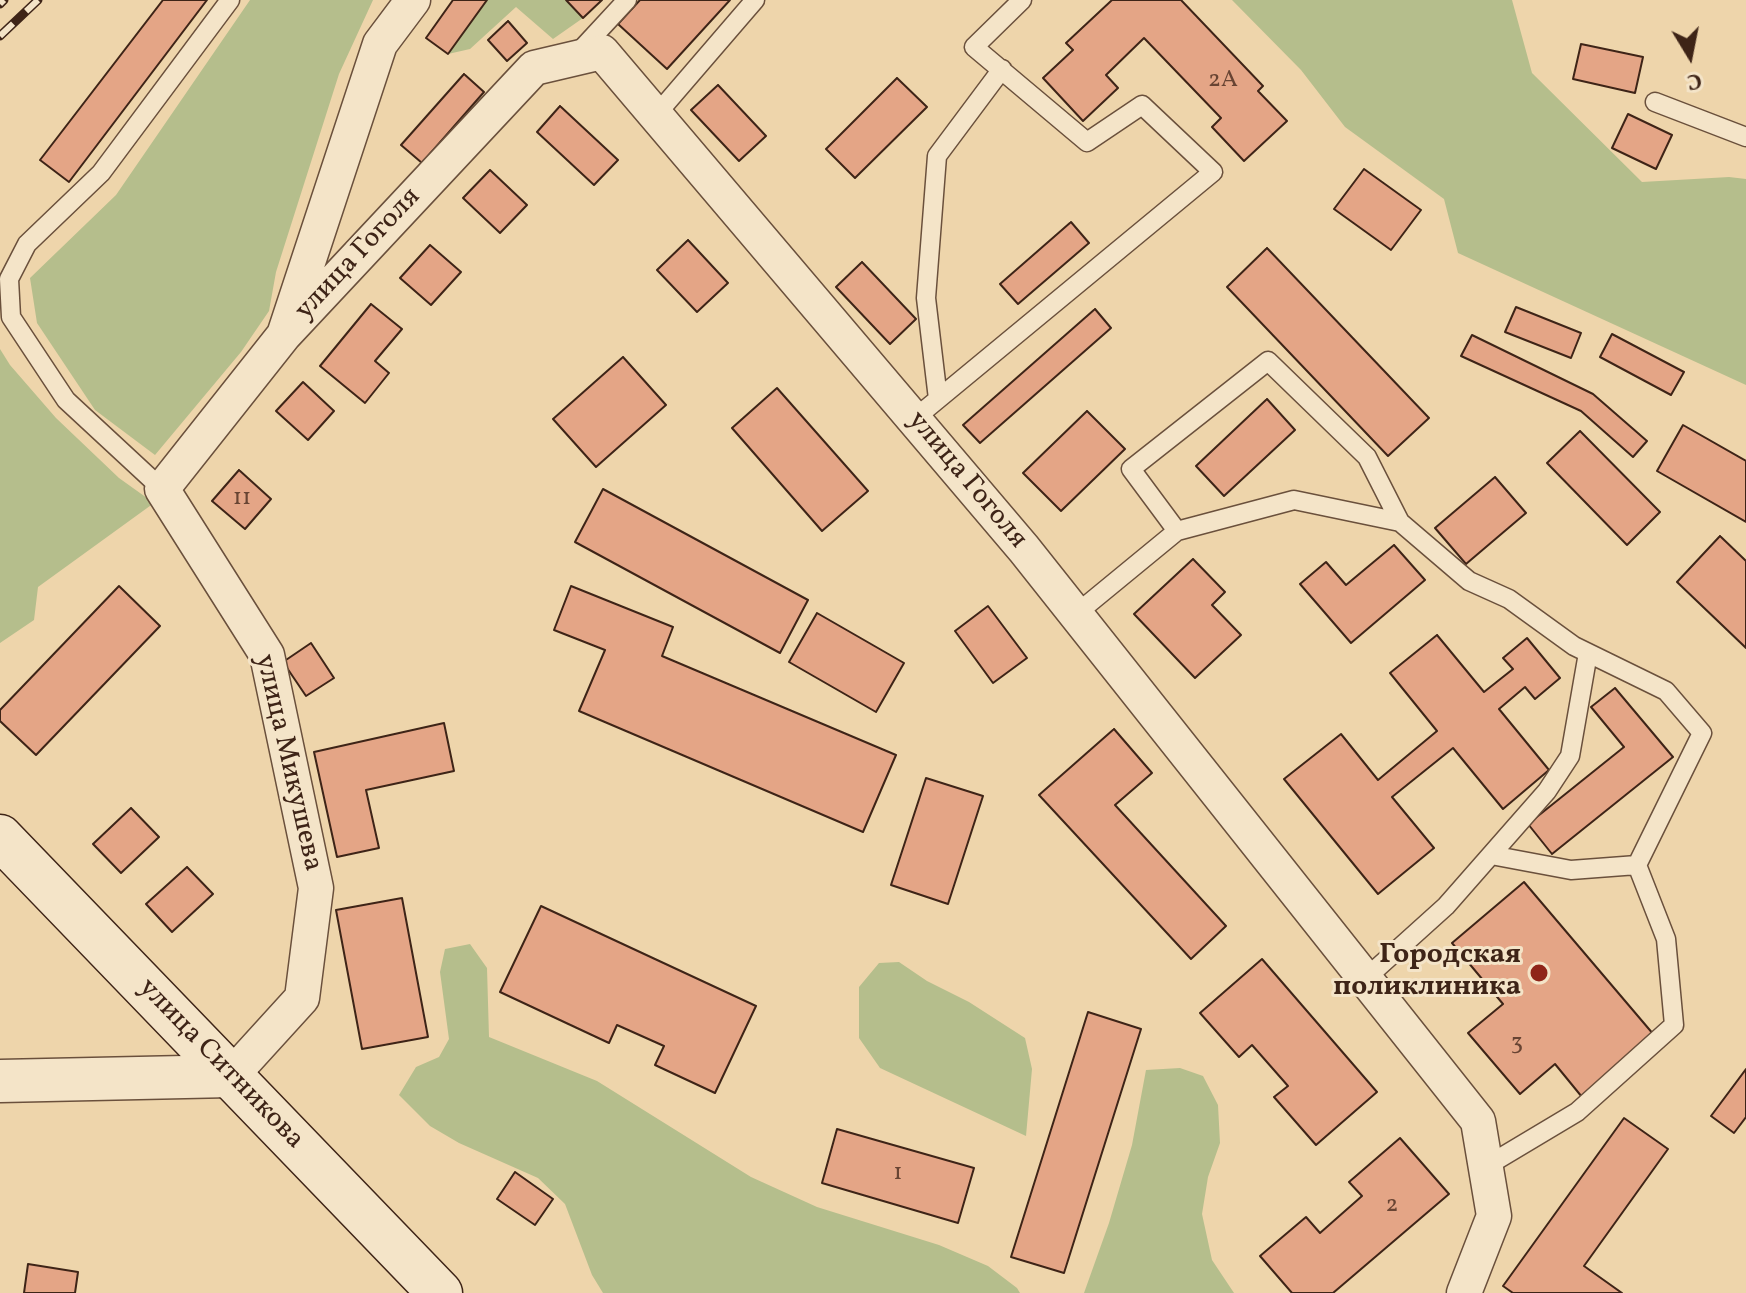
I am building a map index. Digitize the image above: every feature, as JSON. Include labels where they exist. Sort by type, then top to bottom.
[{"type":"main road","name":"улица Ситникова","points":[[0,837],[440,1293]]},
{"type":"street","points":[[162,489],[284,335],[380,44],[413,0]]},
{"type":"street","name":"улица Гоголя","points":[[284,335],[534,68],[602,52],[926,409],[1076,614],[1478,1121],[1494,1216],[1464,1293]]},
{"type":"street","name":"улица Микушева","points":[[162,489],[267,655],[316,888],[302,998],[231,1076]]},
{"type":"street","points":[[0,1081],[231,1076]]},
{"type":"lane","points":[[162,489],[66,400],[11,317],[9,279],[27,244],[101,173],[230,0]]},
{"type":"lane","points":[[573,58],[627,0]]},
{"type":"lane","points":[[656,115],[755,0]]},
{"type":"lane","points":[[926,409],[1213,172],[1142,105],[1087,142],[974,47],[1022,0]]},
{"type":"lane","points":[[926,409],[926,298],[937,156],[1002,69]]},
{"type":"lane","points":[[1655,102],[1746,137]]},
{"type":"lane","points":[[1177,531],[1131,469],[1268,361],[1367,457],[1400,522],[1469,581],[1509,599],[1574,646],[1666,691],[1702,733],[1637,865],[1666,939],[1674,1025],[1577,1112],[1485,1167]]},
{"type":"lane","points":[[1076,614],[1177,531],[1294,500],[1400,522]]},
{"type":"lane","points":[[1365,979],[1446,906],[1547,791],[1570,756],[1588,653]]},
{"type":"lane","points":[[1491,855],[1571,870],[1637,865]]},
{"type":"green space","points":[[250,0],[373,0],[339,74],[276,272],[269,311],[241,352],[155,455],[95,410],[37,323],[30,278],[116,195]]},
{"type":"green space","points":[[487,0],[566,0],[583,18],[553,39],[516,7],[470,49],[448,54]]},
{"type":"green space","points":[[1232,0],[1512,0],[1532,73],[1642,182],[1729,177],[1746,179],[1746,385],[1458,253],[1444,199],[1345,127],[1301,70]]},
{"type":"green space","points":[[0,349],[56,418],[119,478],[154,503],[38,587],[34,620],[0,643]]},
{"type":"green space","points":[[470,944],[487,968],[489,1037],[597,1081],[751,1177],[817,1207],[939,1245],[988,1266],[1020,1293],[603,1293],[592,1275],[565,1204],[538,1178],[459,1143],[430,1126],[399,1095],[416,1067],[439,1057],[449,1039],[440,972],[445,949]]},
{"type":"green space","points":[[899,962],[1025,1038],[1032,1069],[1026,1136],[880,1068],[859,1038],[859,987],[879,963]]},
{"type":"green space","points":[[1180,1068],[1203,1076],[1218,1105],[1220,1143],[1208,1177],[1202,1214],[1212,1260],[1234,1293],[1084,1293],[1132,1145],[1146,1070]]},
{"type":"building","points":[[163,0],[207,0],[69,182],[40,160]]},
{"type":"building","points":[[453,0],[487,0],[448,54],[426,38]]},
{"type":"building","points":[[566,0],[602,0],[583,18]]},
{"type":"building","points":[[640,0],[730,0],[667,69],[618,24]]},
{"type":"building","points":[[1112,0],[1181,0],[1263,86],[1258,91],[1287,121],[1244,161],[1212,127],[1221,118],[1144,38],[1106,75],[1118,88],[1083,121],[1043,78],[1073,50],[1066,43]]},
{"type":"building","points":[[508,21],[527,43],[507,61],[488,40]]},
{"type":"building","points":[[1581,44],[1643,57],[1635,93],[1573,79]]},
{"type":"building","points":[[464,74],[484,92],[422,163],[401,145]]},
{"type":"building","points":[[897,78],[927,107],[855,178],[826,149]]},
{"type":"building","points":[[718,85],[766,136],[739,161],[691,110]]},
{"type":"building","points":[[560,106],[618,160],[594,185],[537,132]]},
{"type":"building","points":[[1628,114],[1672,135],[1656,169],[1612,148]]},
{"type":"building","points":[[1364,169],[1421,210],[1391,250],[1334,209]]},
{"type":"building","points":[[490,170],[527,205],[500,233],[463,198]]},
{"type":"building","points":[[1071,222],[1089,243],[1018,304],[1000,284]]},
{"type":"building","points":[[688,240],[728,283],[697,312],[657,270]]},
{"type":"building","points":[[430,245],[461,272],[431,305],[400,278]]},
{"type":"building","points":[[1267,248],[1429,418],[1388,456],[1227,287]]},
{"type":"building","points":[[862,262],[916,319],[890,344],[836,287]]},
{"type":"building","points":[[371,304],[402,329],[375,361],[389,373],[365,403],[320,366]]},
{"type":"building","points":[[1516,307],[1581,333],[1571,358],[1505,332]]},
{"type":"building","points":[[1095,309],[1111,328],[980,443],[963,425]]},
{"type":"building","points":[[1612,334],[1684,372],[1671,395],[1600,357]]},
{"type":"building","points":[[1472,335],[1593,394],[1647,441],[1633,457],[1581,411],[1461,356]]},
{"type":"building","points":[[623,357],[666,405],[596,467],[553,419]]},
{"type":"building","points":[[303,382],[334,411],[308,440],[276,411]]},
{"type":"building","points":[[777,388],[868,491],[822,531],[732,428]]},
{"type":"building","points":[[1267,399],[1295,430],[1224,496],[1196,466]]},
{"type":"building","points":[[1087,411],[1125,449],[1061,511],[1023,473]]},
{"type":"building","points":[[1683,425],[1746,461],[1746,522],[1657,471]]},
{"type":"building","points":[[1580,431],[1660,512],[1627,545],[1547,463]]},
{"type":"building","points":[[239,470],[271,499],[245,529],[212,501]]},
{"type":"building","points":[[1495,477],[1526,513],[1466,564],[1435,528]]},
{"type":"building","points":[[603,489],[808,600],[780,653],[575,542]]},
{"type":"building","points":[[1720,536],[1746,561],[1746,648],[1677,582]]},
{"type":"building","points":[[1394,545],[1425,580],[1351,643],[1300,584],[1326,562],[1346,585]]},
{"type":"building","points":[[1193,559],[1225,592],[1212,605],[1241,635],[1195,678],[1134,614]]},
{"type":"building","points":[[119,586],[160,626],[36,755],[0,721],[0,710]]},
{"type":"building","points":[[571,586],[673,627],[662,656],[896,755],[863,832],[579,711],[605,650],[554,630]]},
{"type":"building","points":[[988,606],[1027,658],[993,683],[955,631]]},
{"type":"building","points":[[817,613],[904,663],[876,712],[789,662]]},
{"type":"building","points":[[1437,635],[1484,692],[1513,669],[1503,658],[1527,638],[1560,678],[1535,699],[1525,687],[1499,709],[1549,770],[1503,809],[1453,748],[1392,797],[1434,848],[1378,894],[1284,779],[1341,734],[1378,780],[1437,731],[1390,673]]},
{"type":"building","points":[[311,643],[334,678],[306,696],[283,662]]},
{"type":"building","points":[[1615,688],[1673,757],[1552,854],[1528,824],[1624,747],[1591,707]]},
{"type":"building","points":[[444,723],[454,771],[366,790],[379,848],[337,857],[314,752]]},
{"type":"building","points":[[1114,729],[1152,773],[1115,805],[1226,926],[1191,959],[1039,795]]},
{"type":"building","points":[[926,778],[983,796],[948,904],[891,885]]},
{"type":"building","points":[[131,808],[159,837],[121,873],[93,844]]},
{"type":"building","points":[[187,867],[213,894],[172,932],[146,904]]},
{"type":"building","name":"Городская поликлиника","points":[[1524,882],[1654,1035],[1582,1097],[1555,1064],[1520,1094],[1468,1033],[1503,1004],[1452,943]]},
{"type":"building","points":[[402,898],[428,1037],[362,1049],[336,910]]},
{"type":"building","points":[[541,906],[756,1006],[715,1093],[655,1065],[664,1046],[617,1025],[609,1043],[500,992]]},
{"type":"building","points":[[1262,959],[1377,1092],[1316,1145],[1274,1097],[1288,1086],[1252,1045],[1239,1057],[1200,1013]]},
{"type":"building","points":[[1088,1012],[1141,1029],[1064,1273],[1011,1257]]},
{"type":"building","points":[[1746,1069],[1746,1117],[1734,1133],[1711,1116]]},
{"type":"building","points":[[1624,1118],[1668,1149],[1584,1266],[1622,1293],[1513,1293],[1503,1286]]},
{"type":"building","points":[[837,1129],[974,1168],[958,1223],[822,1183]]},
{"type":"building","points":[[1400,1138],[1449,1194],[1333,1293],[1292,1293],[1260,1256],[1306,1217],[1320,1233],[1362,1196],[1349,1182]]},
{"type":"building","points":[[515,1172],[553,1199],[535,1225],[497,1199]]},
{"type":"building","points":[[28,1264],[78,1272],[75,1293],[24,1293]]},
{"type":"railway","points":[[0,4],[4,0]]},
{"type":"railway","points":[[0,36],[38,0]]},
{"type":"place","name":"Городская поликлиника","points":[[1539,973]]}]
